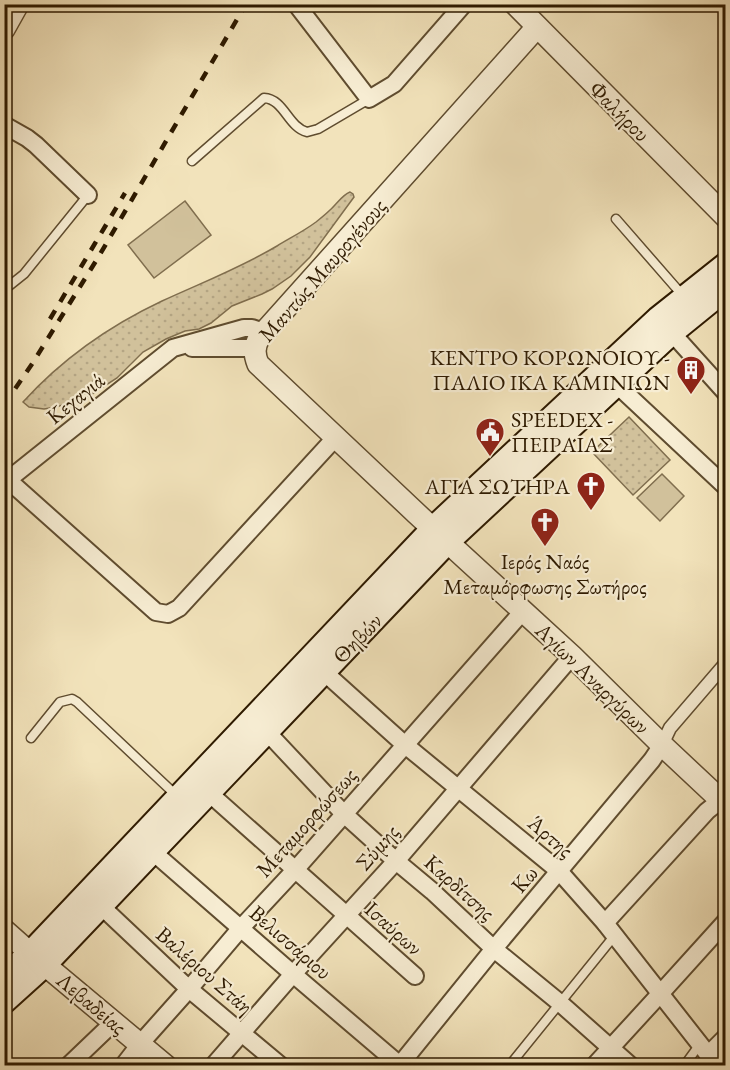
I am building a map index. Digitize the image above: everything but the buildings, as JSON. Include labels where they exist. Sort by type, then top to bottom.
[{"type":"main road","name":"Θηβών","points":[[4,1002],[38,959],[178,797],[658,318],[726,264]]},
{"type":"main road","name":"Θηβών","points":[[4,976],[38,959],[101,906],[324,672],[441,535],[672,333],[726,289]]},
{"type":"street","points":[[4,29],[18,4]]},
{"type":"street","points":[[297,4],[369,99],[394,84],[464,4]]},
{"type":"street","name":"Φαλήρου","points":[[515,4],[726,217]]},
{"type":"street","name":"Μαντώς Μαυρογένους","points":[[441,535],[258,364],[256,358],[260,340],[537,27]]},
{"type":"street","points":[[4,125],[36,145],[88,195]]},
{"type":"street","name":"Κεχαγιά","points":[[6,482],[173,348],[244,328],[252,328],[260,340]]},
{"type":"street","points":[[672,333],[726,393]]},
{"type":"street","points":[[616,384],[726,487]]},
{"type":"street","points":[[6,482],[156,612],[168,614],[179,608],[336,437]]},
{"type":"street","name":"Αγίων Αναργύρων","points":[[441,535],[524,610],[662,745],[724,800]]},
{"type":"street","name":"Μεταμορφώσεως","points":[[123,1065],[240,929],[295,870],[524,610]]},
{"type":"street","name":"Σύμης","points":[[213,1065],[292,974],[396,861],[572,656]]},
{"type":"street","name":"Κω","points":[[400,1065],[652,760],[670,728],[726,663]]},
{"type":"street","name":"Άρτης","points":[[324,672],[404,744],[559,871],[610,929],[708,1055]]},
{"type":"street","name":"Καρδίτσης","points":[[268,733],[344,814],[494,949],[631,1065]]},
{"type":"street","name":"Ισαύρων","points":[[208,793],[415,976]]},
{"type":"street","points":[[610,929],[706,811],[724,800]]},
{"type":"street","name":"Βελισσάριου","points":[[153,852],[400,1065]]},
{"type":"street","name":"Βαλέριου Στάη","points":[[101,906],[189,989],[281,1065]]},
{"type":"street","points":[[594,1065],[726,921]]},
{"type":"street","name":"Λεβαδείας","points":[[4,930],[166,1065]]},
{"type":"street","points":[[68,1065],[114,1022]]},
{"type":"street","points":[[708,1055],[726,1037]]},
{"type":"lane","points":[[192,160],[264,98],[273,100],[297,128],[307,132],[318,129],[369,99]]},
{"type":"lane","points":[[4,290],[24,274],[88,195]]},
{"type":"lane","points":[[616,219],[684,297]]},
{"type":"lane","points":[[31,738],[60,702],[72,699],[178,797]]},
{"type":"lane","points":[[509,1065],[560,1003],[610,929]]},
{"type":"lane","points":[[684,1065],[708,1055]]},
{"type":"shaded area","points":[[350,192],[354,197],[310,257],[291,276],[272,289],[232,306],[211,323],[199,329],[185,331],[143,352],[117,378],[86,398],[44,409],[29,407],[23,402],[70,358],[123,321],[263,254],[316,222]]},
{"type":"shaded area","points":[[185,201],[211,235],[154,278],[128,245]]},
{"type":"shaded area","points":[[629,417],[670,460],[633,495],[592,452]]},
{"type":"shaded area","points":[[662,474],[684,496],[660,521],[637,498]]},
{"type":"railway","points":[[4,405],[99,256],[246,4]]},
{"type":"railway","points":[[50,319],[125,193]]},
{"type":"place","name":"ΚΕΝΤΡΟ ΚΟΡΩΝΟΙΟΥ - ΠΑΛΙΟ ΙΚΑ ΚΑΜΙΝΙΩΝ","points":[[691,396]]},
{"type":"place","name":"SPEEDEX - ΠΕΙΡΑΙΑΣ","points":[[490,458]]},
{"type":"place","name":"ΑΓΙΑ ΣΩΤΗΡΑ","points":[[591,512]]},
{"type":"place","name":"Ιερός Ναός Μεταμόρφωσης Σωτήρος","points":[[545,548]]}]
